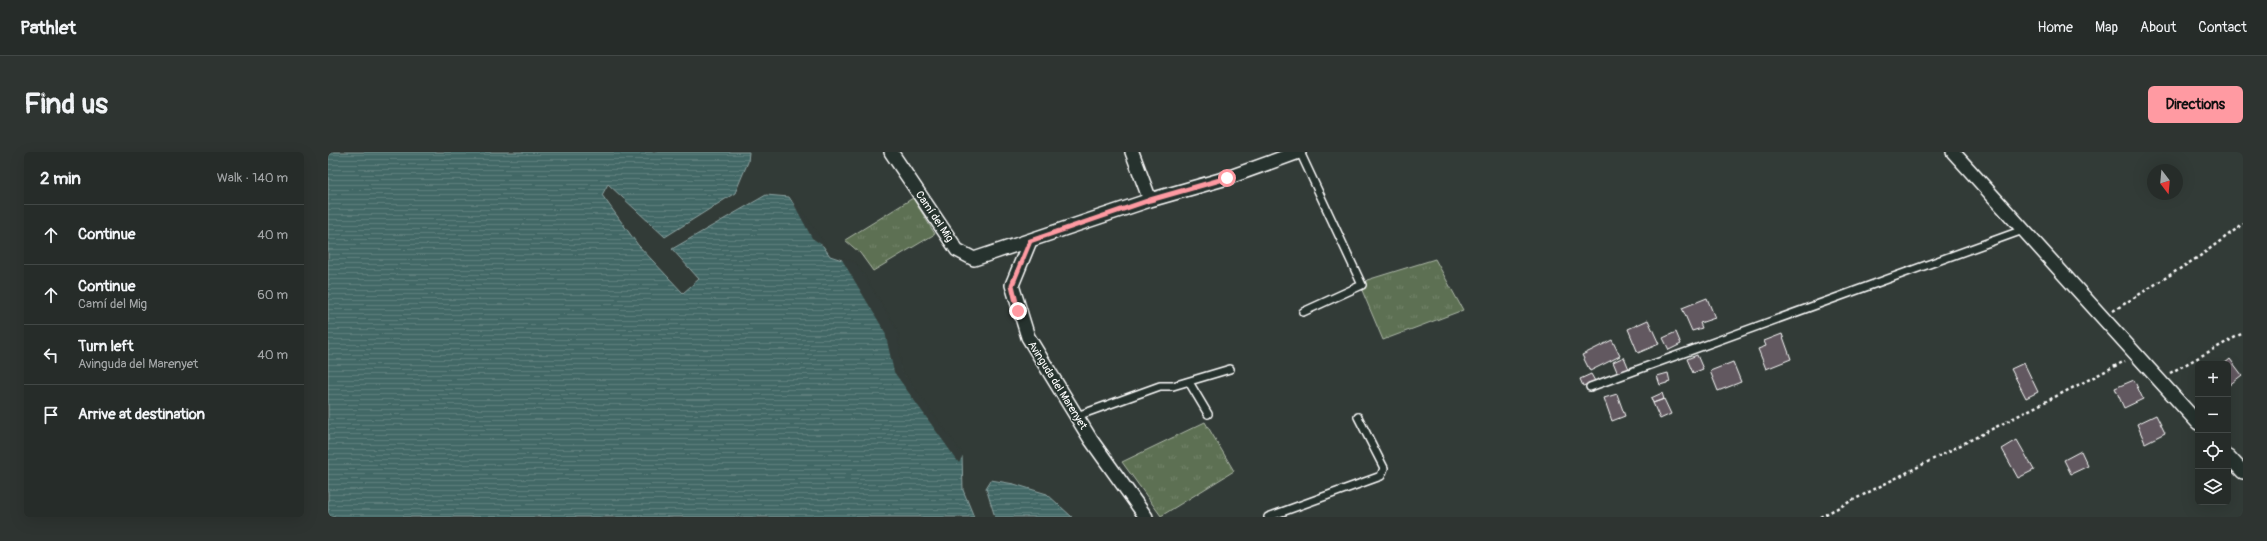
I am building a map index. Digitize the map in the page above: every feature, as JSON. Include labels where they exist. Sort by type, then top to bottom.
[{"type":"street","name":"Camí del Mig","points":[[891,152],[957,250],[974,259],[1150,200],[1227,178],[1299,152]]},
{"type":"street","points":[[1132,152],[1150,200]]},
{"type":"street","points":[[1953,152],[2195,420]]},
{"type":"street","name":"Avinguda del Marenyet","points":[[1030,241],[1012,285],[1028,337],[1091,440],[1146,517]]},
{"type":"street","points":[[2231,459],[2243,472]]},
{"type":"lane","points":[[1299,152],[1362,285],[1302,312]]},
{"type":"lane","points":[[1590,387],[2023,230]]},
{"type":"lane","points":[[1077,416],[1160,386],[1173,386],[1230,369]]},
{"type":"lane","points":[[1189,382],[1208,414]]},
{"type":"lane","points":[[1268,517],[1381,476],[1384,468],[1358,417]]},
{"type":"path","points":[[2102,317],[2200,256],[2243,224]]},
{"type":"path","points":[[2158,379],[2243,333]]},
{"type":"path","points":[[1820,517],[2137,356]]},
{"type":"green space","points":[[913,198],[935,234],[873,271],[860,253],[845,240]]},
{"type":"green space","points":[[1435,259],[1463,310],[1383,340],[1361,288],[1367,280]]},
{"type":"green space","points":[[1205,422],[1234,471],[1161,516],[1122,462]]},
{"type":"water","points":[[328,152],[749,152],[748,162],[735,193],[665,237],[608,184],[602,195],[638,245],[683,293],[699,279],[672,249],[766,195],[789,197],[830,256],[854,264],[896,331],[900,370],[962,456],[963,490],[974,517],[328,517]]},
{"type":"water","points":[[991,480],[1014,484],[1047,494],[1072,517],[995,517],[986,488]]},
{"type":"pier","points":[[789,195],[791,196],[828,249],[812,238]]},
{"type":"pier","points":[[841,258],[856,263],[894,324],[898,333],[901,370],[963,455],[959,463],[894,372],[885,332]]},
{"type":"building","points":[[1707,298],[1715,318],[1700,323],[1702,328],[1692,331],[1682,308]]},
{"type":"building","points":[[1648,320],[1659,344],[1638,353],[1628,329]]},
{"type":"building","points":[[1676,332],[1681,344],[1669,350],[1663,338]]},
{"type":"building","points":[[1782,334],[1791,359],[1766,369],[1758,349],[1766,346],[1764,341]]},
{"type":"building","points":[[1612,340],[1620,356],[1590,371],[1582,355]]},
{"type":"building","points":[[1697,355],[1703,369],[1693,373],[1687,359]]},
{"type":"building","points":[[1624,357],[1629,369],[1618,374],[1613,362]]},
{"type":"building","points":[[2230,359],[2242,375],[2231,384],[2231,361],[2228,361]]},
{"type":"building","points":[[1733,362],[1741,382],[1718,391],[1710,371]]},
{"type":"building","points":[[2024,363],[2038,392],[2026,398],[2011,369]]},
{"type":"building","points":[[1668,373],[1670,382],[1660,385],[1657,376]]},
{"type":"building","points":[[1591,374],[1595,381],[1583,386],[1580,379]]},
{"type":"building","points":[[2134,380],[2143,399],[2124,408],[2115,388]]},
{"type":"building","points":[[1662,393],[1664,399],[1653,403],[1651,398]]},
{"type":"building","points":[[1617,394],[1625,416],[1612,421],[1604,398]]},
{"type":"building","points":[[1664,399],[1671,414],[1660,419],[1653,403]]},
{"type":"building","points":[[2156,415],[2165,433],[2145,443],[2137,424]]},
{"type":"building","points":[[2017,440],[2034,470],[2018,478],[2002,449]]},
{"type":"building","points":[[2081,451],[2088,466],[2071,474],[2064,460]]},
{"type":"route","points":[[1018,311],[1012,285],[1030,241],[1150,200],[1227,178]]}]
